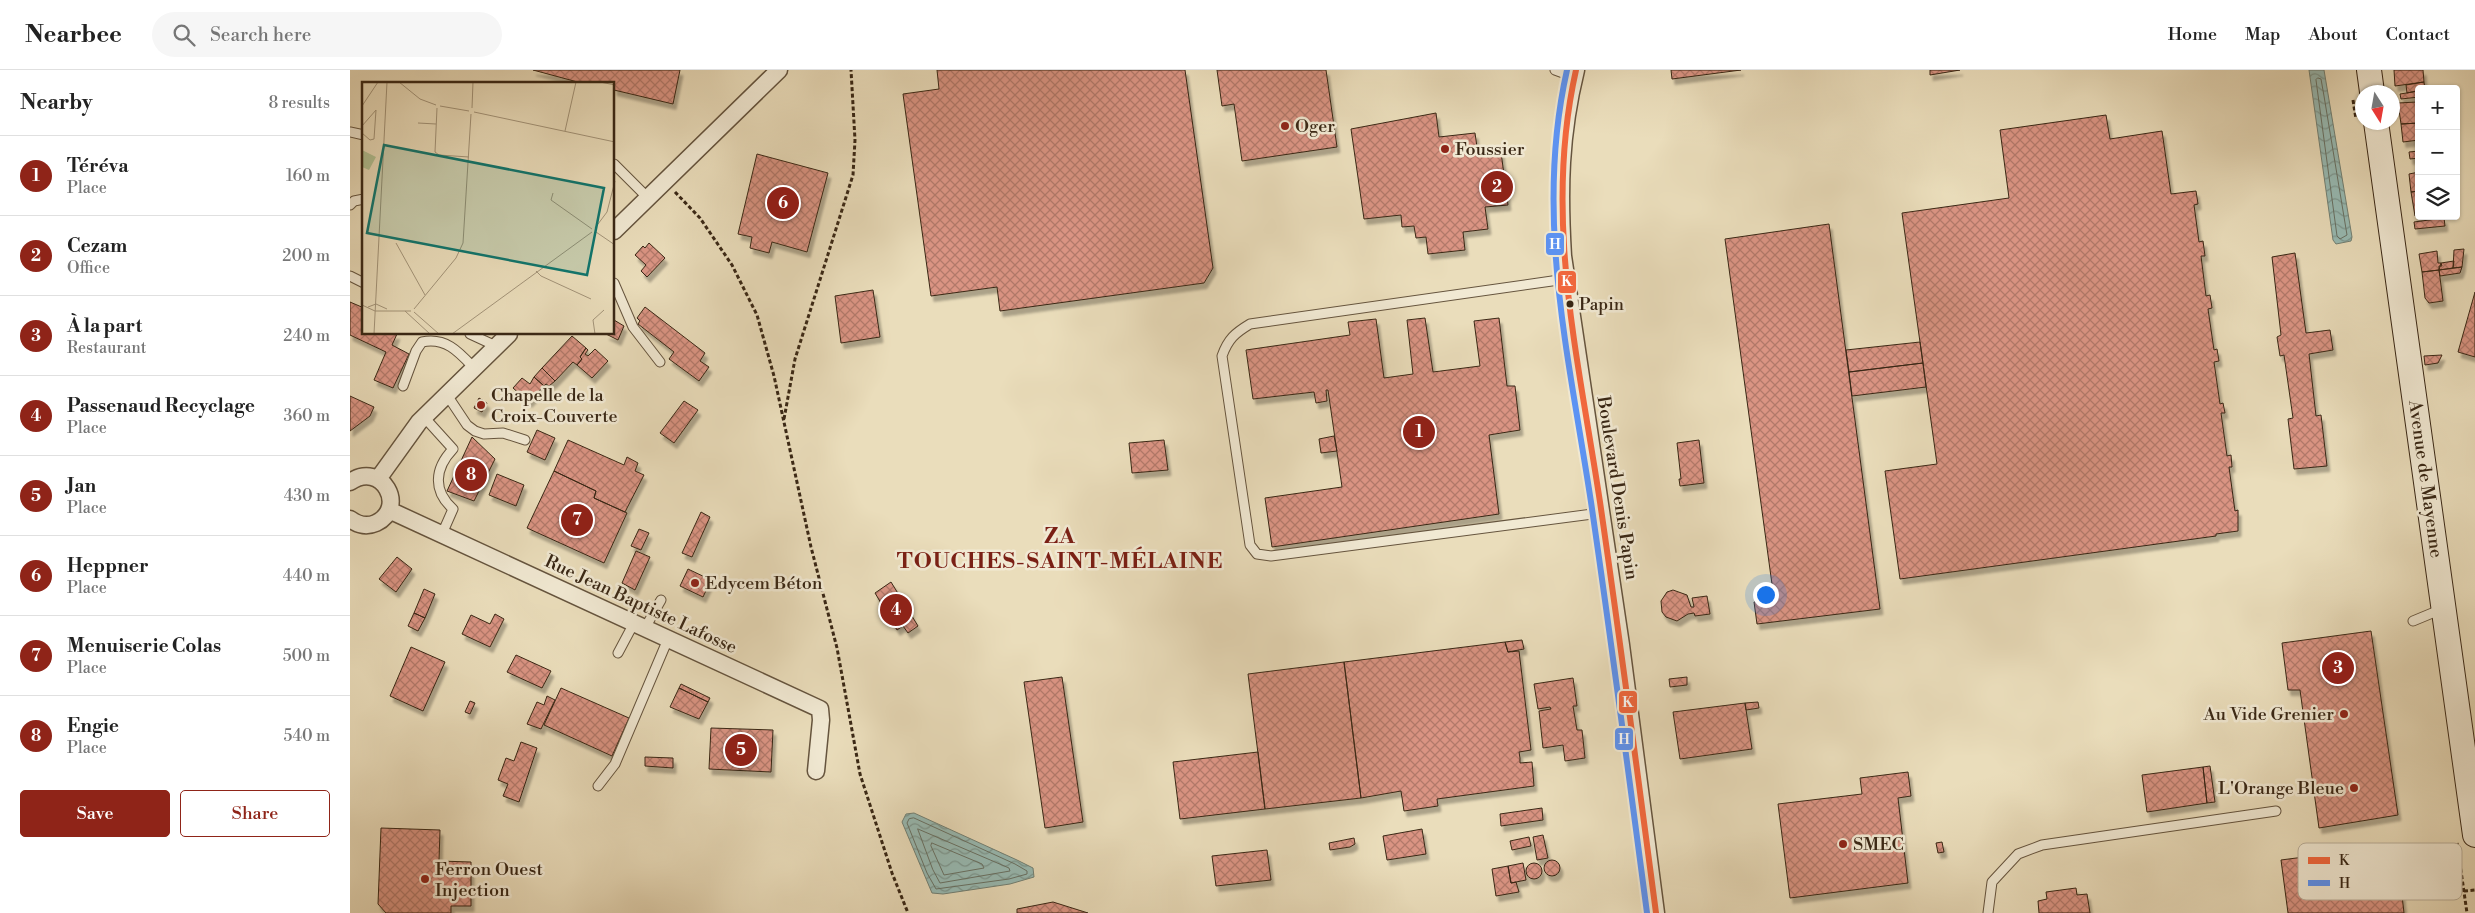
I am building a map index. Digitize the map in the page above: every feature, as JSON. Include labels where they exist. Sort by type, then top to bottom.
[{"type":"main road","points":[[2369,70],[2371,85]]},
{"type":"main road","name":"Avenue de Mayenne","points":[[2377,130],[2475,835]]},
{"type":"street","points":[[615,230],[779,70]]},
{"type":"street","name":"Boulevard Denis Papin","points":[[1575,74],[1562,144],[1560,202],[1566,279],[1620,636],[1656,913]]},
{"type":"street","points":[[378,479],[424,417],[507,335]]},
{"type":"street","points":[[350,482],[363,476],[378,479],[388,489],[391,503],[385,517],[372,525],[352,525]]},
{"type":"street","name":"Rue Jean Baptiste Lafosse","points":[[389,510],[820,709],[821,720],[816,771]]},
{"type":"lane","points":[[1555,70],[1575,74]]},
{"type":"lane","points":[[615,165],[648,198]]},
{"type":"lane","points":[[350,205],[354,201],[362,199]]},
{"type":"lane","points":[[350,276],[362,282]]},
{"type":"lane","points":[[1566,279],[1250,324],[1238,331],[1227,341],[1222,356],[1250,545],[1257,554],[1271,556],[1600,513]]},
{"type":"lane","points":[[615,285],[633,327],[660,362]]},
{"type":"lane","points":[[472,335],[496,346]]},
{"type":"lane","points":[[403,386],[416,351],[422,342],[434,340],[454,347],[474,368]]},
{"type":"lane","points":[[447,395],[467,425],[475,431],[484,434],[503,432],[526,440]]},
{"type":"lane","points":[[424,417],[453,449],[441,467],[438,485],[440,494],[453,509],[442,534]]},
{"type":"lane","points":[[618,654],[660,600]]},
{"type":"lane","points":[[2413,621],[2426,614],[2444,609]]},
{"type":"lane","points":[[598,786],[615,764],[668,639]]},
{"type":"lane","points":[[1988,913],[1992,882],[2018,854],[2042,845],[2276,811]]},
{"type":"path","points":[[784,422],[795,359],[823,276],[853,174],[855,140],[851,70]]},
{"type":"path","points":[[664,182],[700,218],[732,265],[757,315],[784,422],[811,547],[837,648],[860,774],[892,873],[908,913]]},
{"type":"path","points":[[2464,891],[2475,890]]},
{"type":"water","points":[[2309,70],[2324,70],[2352,237],[2351,241],[2336,244],[2333,240]]},
{"type":"water","points":[[914,813],[1033,868],[1034,877],[1010,884],[943,894],[932,893],[902,822],[906,814]]},
{"type":"building","points":[[533,70],[680,70],[673,104],[615,90],[615,82],[578,82]]},
{"type":"building","points":[[937,70],[1185,70],[1213,268],[1204,283],[1000,311],[997,287],[931,296],[903,94],[939,89]]},
{"type":"building","name":"Oger","points":[[1217,70],[1326,70],[1337,147],[1242,161],[1234,104],[1222,106]]},
{"type":"building","points":[[1671,70],[1741,70],[1672,79]]},
{"type":"building","points":[[1930,70],[1960,70],[1930,75]]},
{"type":"building","points":[[2394,70],[2423,70],[2424,82],[2395,85]]},
{"type":"building","points":[[2424,82],[2424,85],[2415,85],[2415,91],[2407,93],[2406,85]]},
{"type":"building","points":[[2415,92],[2415,97],[2401,99],[2400,94]]},
{"type":"building","points":[[2415,102],[2415,123],[2401,124],[2400,103]]},
{"type":"building","points":[[1436,113],[1439,137],[1475,133],[1478,154],[1501,152],[1508,205],[1485,207],[1488,229],[1463,232],[1465,250],[1428,254],[1426,237],[1416,238],[1414,226],[1402,227],[1401,215],[1364,219],[1351,129]]},
{"type":"building","points":[[2106,115],[2110,139],[2162,131],[2171,194],[2196,191],[2198,204],[2194,205],[2199,242],[2203,241],[2205,256],[2201,256],[2206,296],[2210,295],[2212,308],[2208,309],[2214,350],[2217,349],[2219,361],[2214,362],[2220,404],[2223,403],[2225,413],[2221,413],[2227,456],[2231,455],[2232,467],[2229,467],[2235,511],[2238,510],[2238,531],[2216,534],[2216,536],[1900,579],[1885,471],[1937,464],[1902,213],[2009,198],[2000,130]]},
{"type":"building","points":[[2415,123],[2415,140],[2403,142],[2401,124]]},
{"type":"building","points":[[2415,151],[2415,158],[2410,159],[2409,152]]},
{"type":"building","points":[[757,154],[828,173],[807,252],[772,242],[769,253],[750,248],[752,237],[738,234]]},
{"type":"building","points":[[2415,173],[2415,192],[2411,192],[2409,174]]},
{"type":"building","points":[[2411,192],[2415,192],[2415,216]]},
{"type":"building","points":[[2444,220],[2445,226],[2415,229],[2414,222]]},
{"type":"building","points":[[1829,224],[1880,609],[1757,624],[1754,602],[1774,599],[1725,239]]},
{"type":"building","points":[[649,243],[665,258],[647,277],[641,271],[646,265],[635,255],[643,246],[645,248]]},
{"type":"building","points":[[2464,249],[2462,267],[2453,268],[2454,250]]},
{"type":"building","points":[[2437,251],[2438,263],[2441,263],[2442,266],[2439,266],[2439,270],[2422,272],[2419,254]]},
{"type":"building","points":[[2295,253],[2306,333],[2330,330],[2333,350],[2309,354],[2316,416],[2321,415],[2327,466],[2294,469],[2288,419],[2293,418],[2284,355],[2280,356],[2277,337],[2281,335],[2272,257]]},
{"type":"building","points":[[2454,261],[2453,268],[2439,270],[2441,263]]},
{"type":"building","points":[[2462,267],[2460,273],[2440,276],[2439,270]]},
{"type":"building","points":[[2439,270],[2443,301],[2429,303],[2425,298],[2422,272]]},
{"type":"building","points":[[873,290],[880,337],[841,343],[835,296]]},
{"type":"building","points":[[2475,292],[2475,357],[2458,352]]},
{"type":"building","points":[[350,302],[362,307],[362,335],[397,335],[392,345],[409,354],[393,388],[374,380],[386,352],[350,335]]},
{"type":"building","points":[[645,307],[705,353],[700,361],[709,367],[699,381],[669,359],[674,352],[638,324],[640,321],[637,318]]},
{"type":"building","points":[[1425,318],[1433,372],[1480,366],[1474,321],[1499,318],[1507,386],[1515,386],[1520,430],[1489,435],[1499,514],[1272,547],[1265,498],[1342,487],[1328,390],[1326,390],[1327,401],[1316,403],[1314,392],[1253,399],[1246,350],[1350,335],[1348,322],[1376,319],[1384,378],[1413,374],[1407,320]]},
{"type":"building","points":[[615,321],[624,326],[618,340],[608,335],[615,335]]},
{"type":"building","points":[[572,336],[586,348],[580,357],[582,359],[577,365],[573,362],[555,381],[542,368]]},
{"type":"building","points":[[1920,342],[1923,363],[1849,372],[1846,350]]},
{"type":"building","points":[[586,348],[588,350],[585,354],[588,356],[595,349],[608,361],[592,378],[577,365],[582,359],[580,357]]},
{"type":"building","points":[[2442,355],[2438,363],[2425,365],[2424,356]]},
{"type":"building","points":[[1923,363],[1926,387],[1852,396],[1849,372]]},
{"type":"building","points":[[542,368],[555,381],[549,386],[546,384],[544,386],[534,377]]},
{"type":"building","points":[[534,377],[544,386],[529,402],[513,388],[522,378],[530,384]]},
{"type":"building","points":[[350,396],[374,407],[370,416],[350,431]]},
{"type":"building","name":"Chapelle de la Croix-Couverte","points":[[479,398],[487,403],[482,412],[474,408]]},
{"type":"building","points":[[684,401],[698,410],[674,443],[660,433]]},
{"type":"building","points":[[537,430],[555,438],[545,460],[527,452]]},
{"type":"building","points":[[1334,436],[1337,451],[1321,453],[1319,439]]},
{"type":"building","points":[[472,437],[495,459],[474,501],[447,491]]},
{"type":"building","points":[[568,440],[624,465],[627,457],[638,463],[635,471],[644,475],[625,512],[594,498],[596,491],[554,471]]},
{"type":"building","points":[[1164,440],[1168,470],[1132,473],[1129,443]]},
{"type":"building","points":[[1699,440],[1704,483],[1680,486],[1677,443]]},
{"type":"building","points":[[554,471],[596,491],[594,498],[627,513],[604,563],[527,528]]},
{"type":"building","points":[[497,474],[524,485],[516,506],[489,495]]},
{"type":"building","points":[[701,512],[710,517],[692,557],[682,553]]},
{"type":"building","points":[[639,529],[649,533],[641,550],[631,546]]},
{"type":"building","points":[[636,551],[650,557],[635,590],[622,583]]},
{"type":"building","points":[[397,557],[412,569],[396,592],[379,579]]},
{"type":"building","name":"Edycem Béton","points":[[688,569],[711,580],[703,597],[680,586]]},
{"type":"building","points":[[891,582],[918,626],[908,633],[903,626],[897,630],[875,593]]},
{"type":"building","points":[[424,589],[435,594],[425,618],[414,613]]},
{"type":"building","points":[[1673,590],[1687,595],[1691,607],[1694,607],[1692,598],[1707,596],[1710,614],[1695,616],[1694,613],[1688,614],[1677,621],[1666,617],[1662,612],[1661,601],[1667,592]]},
{"type":"building","points":[[414,613],[425,618],[418,631],[408,626]]},
{"type":"building","points":[[495,614],[504,619],[490,647],[462,634],[471,615],[490,624]]},
{"type":"building","points":[[2371,631],[2398,815],[2319,828],[2300,690],[2288,690],[2282,643]]},
{"type":"building","points":[[1522,640],[1524,649],[1508,652],[1505,642]]},
{"type":"building","points":[[1505,642],[1508,652],[1519,651],[1531,750],[1519,752],[1520,763],[1532,762],[1534,786],[1437,799],[1438,806],[1404,811],[1401,791],[1361,798],[1344,662]]},
{"type":"building","points":[[411,647],[445,662],[423,711],[390,696]]},
{"type":"building","points":[[516,655],[551,671],[542,688],[507,672]]},
{"type":"building","points":[[1344,662],[1361,798],[1265,809],[1248,674]]},
{"type":"building","points":[[1062,677],[1083,822],[1045,828],[1024,682]]},
{"type":"building","points":[[1687,677],[1687,685],[1670,687],[1669,679]]},
{"type":"building","points":[[1573,678],[1577,706],[1573,706],[1577,730],[1582,730],[1585,758],[1565,761],[1563,745],[1543,748],[1539,711],[1551,709],[1550,707],[1538,709],[1534,684]]},
{"type":"building","points":[[681,684],[710,698],[708,702],[679,688]]},
{"type":"building","points":[[561,688],[629,718],[612,756],[544,725]]},
{"type":"building","points":[[679,688],[708,702],[699,719],[670,707]]},
{"type":"building","points":[[547,696],[555,700],[541,729],[527,724],[537,702],[544,705]]},
{"type":"building","points":[[470,701],[475,703],[470,714],[465,712]]},
{"type":"building","points":[[1758,702],[1759,708],[1746,710],[1745,703]]},
{"type":"building","points":[[1745,703],[1752,749],[1680,759],[1673,712]]},
{"type":"building","points":[[711,728],[773,730],[771,772],[709,769]]},
{"type":"building","points":[[521,742],[537,748],[519,802],[503,796],[508,784],[498,780],[506,758],[514,761]]},
{"type":"building","points":[[1258,752],[1265,809],[1180,819],[1173,762]]},
{"type":"building","points":[[645,757],[673,758],[673,768],[645,766]]},
{"type":"building","points":[[2210,766],[2215,802],[2207,803],[2203,767]]},
{"type":"building","points":[[2203,767],[2207,803],[2147,812],[2142,775]]},
{"type":"building","name":"SMEC","points":[[1908,772],[1911,796],[1898,798],[1908,883],[1790,898],[1778,804],[1862,794],[1860,778]]},
{"type":"building","points":[[1542,808],[1543,820],[1501,826],[1500,814]]},
{"type":"building","name":"Ferron Ouest Injection","points":[[381,828],[440,830],[439,861],[471,862],[471,906],[451,906],[451,913],[386,913],[378,904]]},
{"type":"building","points":[[1422,829],[1426,854],[1387,860],[1383,836]]},
{"type":"building","points":[[1543,835],[1548,858],[1537,860],[1533,837]]},
{"type":"building","points":[[1529,837],[1531,846],[1512,850],[1510,841]]},
{"type":"building","points":[[1354,838],[1355,844],[1350,847],[1330,850],[1329,843]]},
{"type":"building","points":[[1942,842],[1944,852],[1938,853],[1936,843]]},
{"type":"building","points":[[1267,850],[1271,880],[1216,886],[1212,856]]},
{"type":"building","points":[[2298,858],[2298,900],[2403,900],[2404,913],[2288,913],[2281,860]]},
{"type":"building","points":[[1552,860],[1560,868],[1552,876],[1544,868]]},
{"type":"building","points":[[1523,863],[1526,880],[1511,883],[1508,866]]},
{"type":"building","points":[[1534,863],[1542,871],[1534,879],[1526,871]]},
{"type":"building","points":[[1508,866],[1511,883],[1516,882],[1519,892],[1496,896],[1492,869]]},
{"type":"building","points":[[2076,888],[2077,895],[2087,894],[2090,913],[2039,913],[2038,901],[2047,899],[2046,892]]},
{"type":"building","points":[[1053,902],[1088,913],[1017,913],[1017,909]]},
{"type":"transit line","name":"H","points":[[1567,70],[1558,125],[1554,179],[1554,233],[1558,286],[1591,502],[1647,913]]},
{"type":"transit line","name":"K","points":[[1576,70],[1567,125],[1563,179],[1563,233],[1567,286],[1600,502],[1656,913]]},
{"type":"place","name":"Oger","points":[[1285,126]]},
{"type":"place","name":"Foussier","points":[[1445,149]]},
{"type":"place","name":"Cezam","points":[[1497,187]]},
{"type":"place","name":"Heppner","points":[[783,203]]},
{"type":"place","name":"Papin","points":[[1570,304]]},
{"type":"place","name":"Chapelle de la Croix-Couverte","points":[[481,405]]},
{"type":"place","name":"Téréva","points":[[1419,432]]},
{"type":"place","name":"Engie","points":[[471,475]]},
{"type":"place","name":"Menuiserie Colas","points":[[577,520]]},
{"type":"place","name":"Edycem Béton","points":[[695,583]]},
{"type":"place","name":"Passenaud Recyclage","points":[[896,610]]},
{"type":"place","name":"À la part","points":[[2338,668]]},
{"type":"place","name":"Au Vide Grenier","points":[[2344,714]]},
{"type":"place","name":"Jan","points":[[741,750]]},
{"type":"place","name":"L'Orange Bleue","points":[[2354,788]]},
{"type":"place","name":"SMEC","points":[[1843,844]]},
{"type":"place","name":"Ferron Ouest Injection","points":[[425,879]]},
{"type":"district","name":"ZA TOUCHES-SAINT-MÉLAINE","points":[[1060,548]]}]
